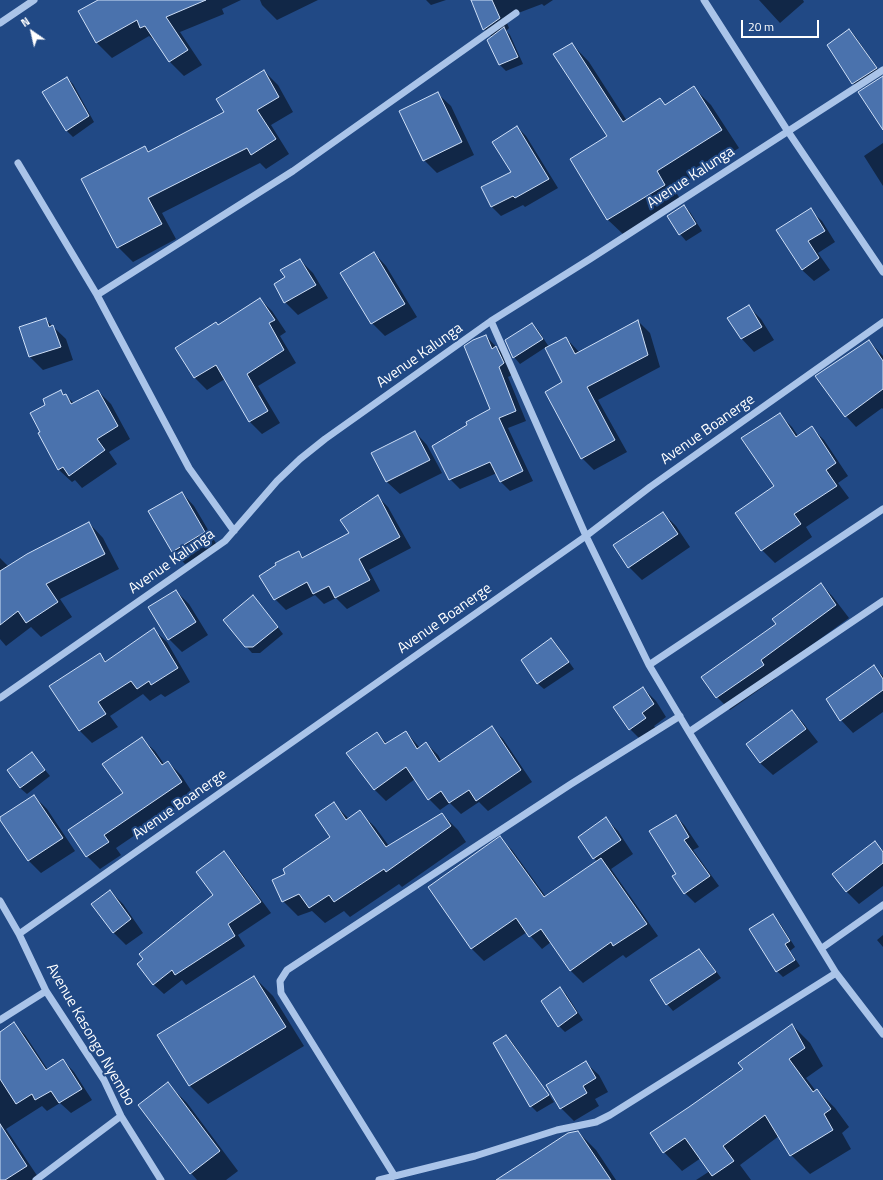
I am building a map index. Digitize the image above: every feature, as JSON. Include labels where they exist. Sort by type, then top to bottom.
[{"type":"street","points":[[0,23],[34,0]]},
{"type":"street","points":[[704,0],[787,130],[883,272]]},
{"type":"street","points":[[97,295],[293,171],[516,13]]},
{"type":"street","name":"Avenue Kalunga","points":[[0,698],[226,541],[277,481],[300,459],[325,439],[491,321],[590,259],[787,130],[883,70]]},
{"type":"street","points":[[18,163],[97,295],[188,468],[234,531]]},
{"type":"street","points":[[491,321],[586,536],[648,665],[836,973],[883,1034]]},
{"type":"street","name":"Avenue Boanerge","points":[[19,934],[586,536],[650,486],[883,322]]},
{"type":"street","points":[[648,665],[883,510]]},
{"type":"street","points":[[689,732],[883,601]]},
{"type":"street","points":[[394,1175],[281,993],[280,981],[287,970],[571,784],[680,716]]},
{"type":"street","name":"Avenue Kasongo Nyembo","points":[[0,901],[19,934],[46,991],[104,1080],[121,1116],[161,1180]]},
{"type":"street","points":[[822,948],[883,905]]},
{"type":"street","points":[[379,1180],[394,1175],[475,1156],[557,1130],[596,1122],[610,1115],[836,973]]},
{"type":"street","points":[[0,1020],[46,991]]},
{"type":"street","points":[[36,1180],[121,1116]]},
{"type":"building","points":[[98,0],[206,0],[166,17],[188,50],[169,62],[145,26],[140,28],[137,20],[96,43],[78,11]]},
{"type":"building","points":[[471,0],[492,0],[500,18],[483,30]]},
{"type":"building","points":[[504,27],[518,57],[499,65],[487,40]]},
{"type":"building","points":[[849,29],[877,68],[852,84],[827,45]]},
{"type":"building","points":[[572,43],[623,122],[660,98],[665,105],[694,86],[722,130],[657,171],[665,185],[607,220],[570,159],[607,136],[553,54]]},
{"type":"building","points":[[264,70],[279,97],[257,110],[276,139],[251,155],[247,148],[148,198],[162,224],[117,248],[81,179],[145,146],[148,152],[224,112],[216,99]]},
{"type":"building","points":[[883,76],[883,130],[858,92]]},
{"type":"building","points":[[67,77],[89,116],[66,131],[42,92]]},
{"type":"building","points":[[438,92],[462,142],[423,161],[399,111]]},
{"type":"building","points":[[517,126],[549,179],[515,198],[513,196],[491,207],[481,187],[511,172],[492,142]]},
{"type":"building","points":[[684,205],[696,224],[679,235],[667,216]]},
{"type":"building","points":[[811,208],[825,231],[808,241],[819,258],[802,270],[776,230]]},
{"type":"building","points":[[374,252],[405,304],[371,324],[340,273]]},
{"type":"building","points":[[300,259],[316,285],[284,303],[274,284],[285,277],[280,270]]},
{"type":"building","points":[[260,298],[275,320],[269,323],[284,350],[247,374],[268,411],[249,422],[216,365],[194,378],[175,348],[216,322],[218,325]]},
{"type":"building","points":[[749,305],[762,327],[741,339],[727,318]]},
{"type":"building","points":[[46,318],[49,327],[53,325],[61,347],[29,357],[19,327]]},
{"type":"building","points":[[638,320],[648,355],[587,387],[615,440],[581,459],[545,392],[562,382],[545,348],[566,337],[575,354]]},
{"type":"building","points":[[532,323],[543,339],[513,358],[505,340]]},
{"type":"building","points":[[486,335],[492,349],[496,346],[504,363],[499,367],[516,411],[499,418],[523,471],[500,482],[490,462],[449,480],[432,446],[467,425],[466,422],[490,409],[464,346],[473,340]]},
{"type":"building","points":[[869,340],[883,361],[883,389],[845,417],[815,376]]},
{"type":"building","points":[[61,390],[63,395],[66,394],[71,404],[98,390],[118,426],[97,439],[105,450],[69,476],[63,467],[58,470],[38,433],[40,432],[30,413],[45,405],[43,399]]},
{"type":"building","points":[[780,413],[796,437],[812,426],[836,463],[826,470],[837,486],[794,514],[801,524],[761,551],[735,513],[774,486],[741,438]]},
{"type":"building","points":[[415,431],[430,460],[386,482],[371,453]]},
{"type":"building","points":[[182,492],[205,532],[172,552],[148,511]]},
{"type":"building","points":[[378,495],[400,537],[359,559],[370,580],[335,598],[329,586],[313,594],[307,582],[274,600],[259,576],[276,565],[275,563],[299,551],[302,558],[349,533],[340,520]]},
{"type":"building","points":[[663,512],[678,534],[628,568],[613,545]]},
{"type":"building","points":[[89,522],[105,554],[46,584],[58,602],[26,623],[18,611],[0,625],[0,571],[27,554]]},
{"type":"building","points":[[821,583],[836,605],[761,660],[764,665],[716,698],[701,677],[776,624],[772,619]]},
{"type":"building","points":[[176,590],[196,622],[168,640],[148,607]]},
{"type":"building","points":[[253,595],[278,627],[253,647],[245,647],[223,620]]},
{"type":"building","points":[[154,628],[178,668],[151,685],[149,681],[137,689],[131,681],[98,702],[106,714],[79,731],[49,686],[100,653],[105,662]]},
{"type":"building","points":[[551,638],[569,662],[537,684],[521,660]]},
{"type":"building","points":[[874,665],[883,679],[883,690],[840,721],[826,699]]},
{"type":"building","points":[[643,687],[654,704],[642,713],[646,718],[629,730],[613,707]]},
{"type":"building","points":[[792,710],[806,729],[760,763],[746,744]]},
{"type":"building","points":[[492,726],[521,770],[476,801],[469,790],[449,803],[441,791],[428,800],[406,767],[374,790],[346,753],[377,732],[385,744],[406,731],[417,749],[426,742],[439,762]]},
{"type":"building","points":[[142,737],[162,765],[168,761],[182,782],[104,835],[109,842],[86,857],[68,830],[123,793],[102,764]]},
{"type":"building","points":[[32,752],[45,770],[20,788],[7,770]]},
{"type":"building","points":[[34,795],[63,838],[28,861],[0,820],[0,817]]},
{"type":"building","points":[[334,802],[346,820],[360,810],[386,847],[442,813],[451,826],[386,872],[384,869],[334,902],[329,895],[309,908],[299,894],[282,902],[272,880],[285,874],[283,869],[330,837],[315,815]]},
{"type":"building","points":[[676,815],[689,837],[684,840],[710,876],[684,894],[672,876],[676,874],[649,831]]},
{"type":"building","points":[[606,817],[621,840],[593,859],[578,837]]},
{"type":"building","points":[[500,836],[544,897],[601,858],[647,924],[613,946],[611,942],[570,971],[541,929],[529,937],[516,918],[471,949],[428,887]]},
{"type":"building","points":[[875,841],[883,852],[883,863],[846,892],[832,874]]},
{"type":"building","points":[[224,851],[261,902],[228,924],[235,936],[175,975],[172,970],[153,985],[137,964],[143,959],[139,954],[213,895],[196,872]]},
{"type":"building","points":[[110,890],[131,919],[113,933],[91,904]]},
{"type":"building","points":[[773,914],[790,941],[785,944],[795,960],[776,972],[749,929]]},
{"type":"building","points":[[699,949],[716,972],[666,1005],[650,980]]},
{"type":"building","points":[[254,976],[286,1027],[189,1086],[157,1035]]},
{"type":"building","points":[[560,987],[577,1013],[558,1027],[541,1001]]},
{"type":"building","points":[[14,1022],[46,1070],[63,1059],[82,1089],[59,1103],[51,1091],[35,1100],[32,1094],[16,1104],[0,1079],[0,1032]]},
{"type":"building","points":[[792,1024],[805,1048],[789,1059],[813,1092],[817,1089],[831,1109],[824,1114],[833,1130],[790,1156],[765,1115],[723,1146],[734,1161],[712,1176],[685,1138],[663,1153],[650,1133],[743,1069],[738,1063]]},
{"type":"building","points":[[506,1035],[549,1095],[530,1107],[493,1043]]},
{"type":"building","points":[[586,1061],[596,1078],[583,1086],[587,1093],[560,1109],[546,1085]]},
{"type":"building","points":[[168,1082],[220,1151],[190,1174],[138,1105]]},
{"type":"building","points":[[0,1124],[27,1166],[5,1180],[0,1180]]},
{"type":"building","points":[[578,1131],[611,1180],[496,1180],[568,1133]]}]
